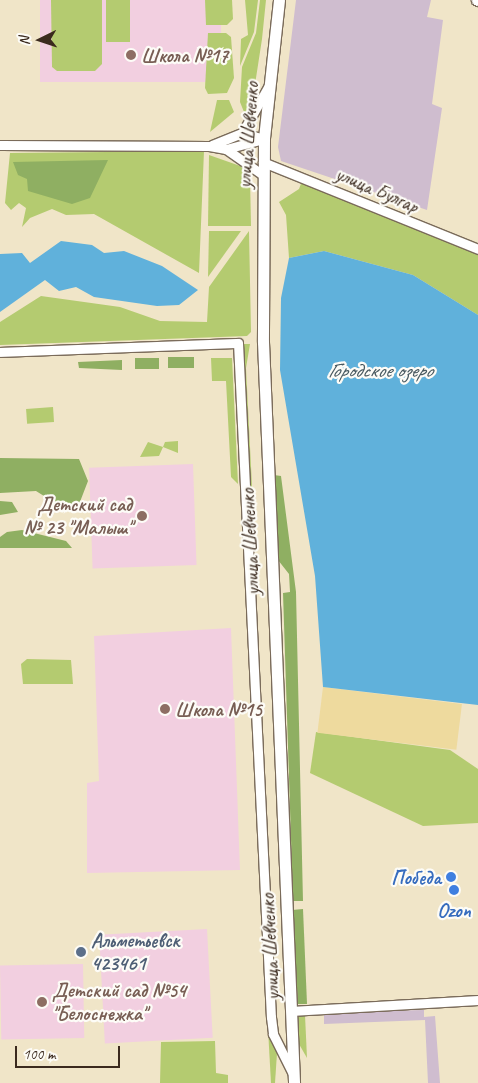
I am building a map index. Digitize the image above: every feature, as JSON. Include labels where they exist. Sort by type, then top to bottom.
[{"type":"main road","name":"улица Шевченко","points":[[279,0],[263,162],[265,466],[294,1078]]},
{"type":"street","points":[[242,133],[270,82]]},
{"type":"street","points":[[209,146],[242,133],[264,139]]},
{"type":"street","points":[[0,145],[209,146],[226,148],[264,139]]},
{"type":"street","points":[[226,148],[263,175]]},
{"type":"street","name":"улица Булгар","points":[[263,162],[478,249]]},
{"type":"street","points":[[0,352],[238,343],[270,1017],[273,1034],[294,1078]]},
{"type":"street","points":[[291,1011],[478,1000]]},
{"type":"shaded area","name":"Школа №17","points":[[40,0],[221,0],[221,82],[40,82]]},
{"type":"shaded area","points":[[296,0],[431,0],[427,17],[443,20],[432,104],[442,108],[427,210],[281,161],[278,147]]},
{"type":"shaded area","name":"Детский сад № 23 \"Малыш\"","points":[[193,464],[197,565],[93,569],[89,468]]},
{"type":"shaded area","name":"Школа №15","points":[[231,628],[240,870],[87,873],[87,783],[99,781],[94,636]]},
{"type":"shaded area","points":[[207,929],[213,1038],[105,1044],[99,935]]},
{"type":"shaded area","name":"Детский сад №54 \"Белоснежка\"","points":[[83,964],[84,1038],[1,1039],[0,965]]},
{"type":"shaded area","points":[[424,1010],[424,1017],[435,1016],[440,1083],[428,1083],[425,1020],[324,1024],[324,1012]]},
{"type":"green space","points":[[51,0],[102,0],[102,64],[95,71],[57,71],[52,67]]},
{"type":"green space","points":[[106,0],[130,0],[130,42],[106,42]]},
{"type":"green space","points":[[205,0],[232,0],[233,19],[227,25],[206,25]]},
{"type":"green space","points":[[245,0],[258,0],[254,32],[240,66],[241,39],[248,35]]},
{"type":"green space","points":[[260,0],[266,0],[262,39],[252,104],[246,117],[240,102],[242,67],[256,33]]},
{"type":"green space","points":[[208,33],[226,33],[231,37],[234,78],[227,93],[208,94],[205,88]]},
{"type":"green space","points":[[217,100],[229,100],[234,112],[210,132]]},
{"type":"green space","points":[[204,151],[199,273],[94,214],[66,215],[52,209],[30,218],[22,227],[26,208],[19,203],[11,210],[5,203],[10,153]]},
{"type":"green space","points":[[209,155],[246,168],[250,178],[251,226],[208,226]]},
{"type":"green space","points":[[108,160],[90,198],[72,204],[28,191],[27,179],[18,175],[13,162]]},
{"type":"green space","points":[[302,181],[478,253],[478,315],[413,275],[324,251],[289,258],[286,215],[279,202],[299,189]]},
{"type":"green space","points":[[209,231],[241,231],[208,277]]},
{"type":"green space","points":[[249,231],[251,332],[247,336],[0,345],[0,322],[41,296],[120,307],[160,321],[207,322],[209,287]]},
{"type":"green space","points":[[242,344],[250,344],[246,368],[254,525],[250,534]]},
{"type":"green space","points":[[168,357],[194,357],[194,368],[168,368]]},
{"type":"green space","points":[[135,358],[159,358],[159,369],[135,369]]},
{"type":"green space","points":[[211,358],[232,358],[238,484],[231,477],[226,381],[212,381]]},
{"type":"green space","points":[[122,360],[122,370],[79,368],[78,362]]},
{"type":"green space","points":[[53,407],[54,422],[27,424],[26,409]]},
{"type":"green space","points":[[178,441],[178,453],[163,447],[165,442]]},
{"type":"green space","points":[[148,442],[163,447],[159,456],[140,457]]},
{"type":"green space","points":[[0,458],[79,459],[88,481],[78,507],[60,506],[36,491],[0,493]]},
{"type":"green space","points":[[274,475],[281,476],[296,592],[303,901],[293,901],[283,593],[290,592],[289,574],[278,560]]},
{"type":"green space","points":[[0,501],[12,502],[18,512],[0,515]]},
{"type":"green space","points":[[22,530],[66,541],[72,548],[0,548],[0,537],[7,532]]},
{"type":"green space","points":[[27,659],[71,660],[73,684],[23,684],[21,664]]},
{"type":"green space","points":[[316,732],[450,750],[478,769],[478,823],[423,826],[310,773]]},
{"type":"green space","points":[[303,909],[307,1004],[298,1004],[292,910]]},
{"type":"green space","points":[[305,1015],[307,1058],[299,1044],[298,1016]]},
{"type":"green space","points":[[268,1029],[277,1053],[275,1083],[271,1083]]},
{"type":"green space","points":[[215,1041],[216,1073],[228,1075],[228,1083],[160,1083],[161,1042]]},
{"type":"sand","points":[[323,687],[462,704],[456,750],[317,733]]},
{"type":"water","points":[[61,241],[92,245],[104,253],[124,251],[162,266],[198,290],[179,305],[157,306],[94,297],[76,287],[59,291],[45,280],[0,312],[0,254],[22,253],[30,263]]},
{"type":"water","name":"Городское озеро","points":[[324,251],[413,275],[478,315],[478,705],[323,687],[315,576],[280,370],[281,298],[289,258]]},
{"type":"place","name":"Школа №17","points":[[131,55]]},
{"type":"place","name":"Детский сад № 23 \"Малыш\"","points":[[142,516]]},
{"type":"place","name":"Школа №15","points":[[165,709]]},
{"type":"place","name":"Победа","points":[[451,877]]},
{"type":"place","name":"Ozon","points":[[454,890]]},
{"type":"place","name":"Альметьевск 423461","points":[[81,952]]},
{"type":"place","name":"Детский сад №54 \"Белоснежка\"","points":[[42,1002]]}]
